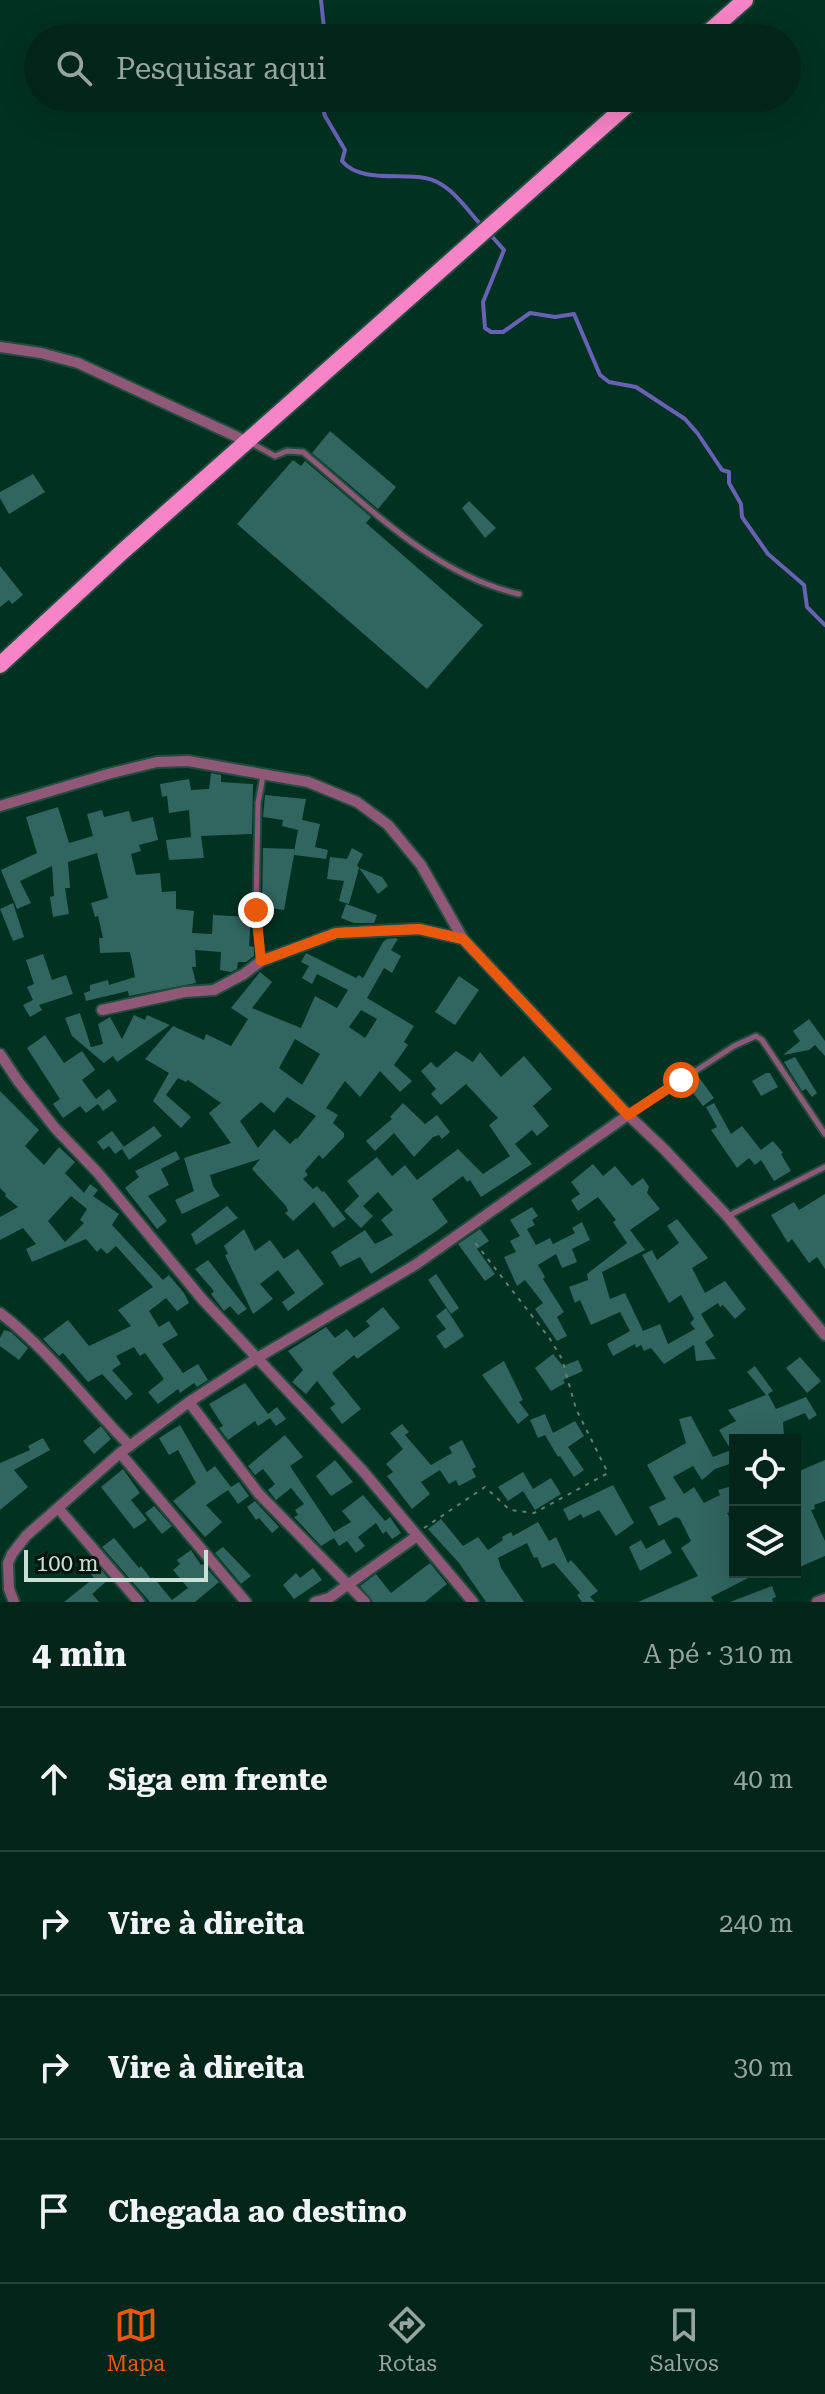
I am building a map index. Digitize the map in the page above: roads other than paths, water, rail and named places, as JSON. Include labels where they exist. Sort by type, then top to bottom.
[{"type":"main road","points":[[718,24],[745,0]]},
{"type":"main road","points":[[0,665],[246,441],[619,112]]},
{"type":"street","points":[[0,347],[78,363],[246,441]]},
{"type":"street","points":[[0,806],[157,762],[188,761],[308,782],[357,802],[388,825],[421,865],[463,939],[727,1216],[825,1335]]},
{"type":"street","points":[[102,1010],[185,992],[214,990],[261,961],[336,933],[419,929],[463,939]]},
{"type":"street","points":[[0,1054],[55,1128],[98,1173],[202,1299],[362,1470],[473,1602]]},
{"type":"street","points":[[14,1602],[5,1590],[12,1554],[26,1536],[120,1453],[189,1402],[257,1358],[403,1273],[628,1115]]},
{"type":"street","points":[[0,1313],[45,1351],[130,1446]]},
{"type":"street","points":[[189,1402],[259,1494],[365,1602]]},
{"type":"street","points":[[120,1453],[246,1602]]},
{"type":"street","points":[[58,1508],[139,1602]]},
{"type":"street","points":[[315,1602],[329,1598],[349,1585],[416,1535]]},
{"type":"street","points":[[817,1602],[825,1599]]},
{"type":"lane","points":[[246,441],[275,456],[287,451],[303,452],[378,516],[429,554],[498,589],[519,594]]},
{"type":"lane","points":[[261,961],[256,910],[258,803],[263,776]]},
{"type":"lane","points":[[628,1115],[734,1046],[756,1036],[770,1051],[825,1134]]},
{"type":"lane","points":[[727,1216],[825,1167]]},
{"type":"waterway","points":[[321,0],[324,24]]},
{"type":"waterway","points":[[324,112],[345,150],[342,161],[350,168],[370,175],[434,181],[457,197],[482,226]]},
{"type":"waterway","points":[[488,232],[504,250],[483,302],[485,328],[491,332],[503,332],[530,313],[555,317],[574,314],[600,375],[609,382],[636,387],[685,419],[722,470],[729,472],[729,483],[741,504],[742,517],[768,554],[804,585],[807,607],[825,625]]}]
